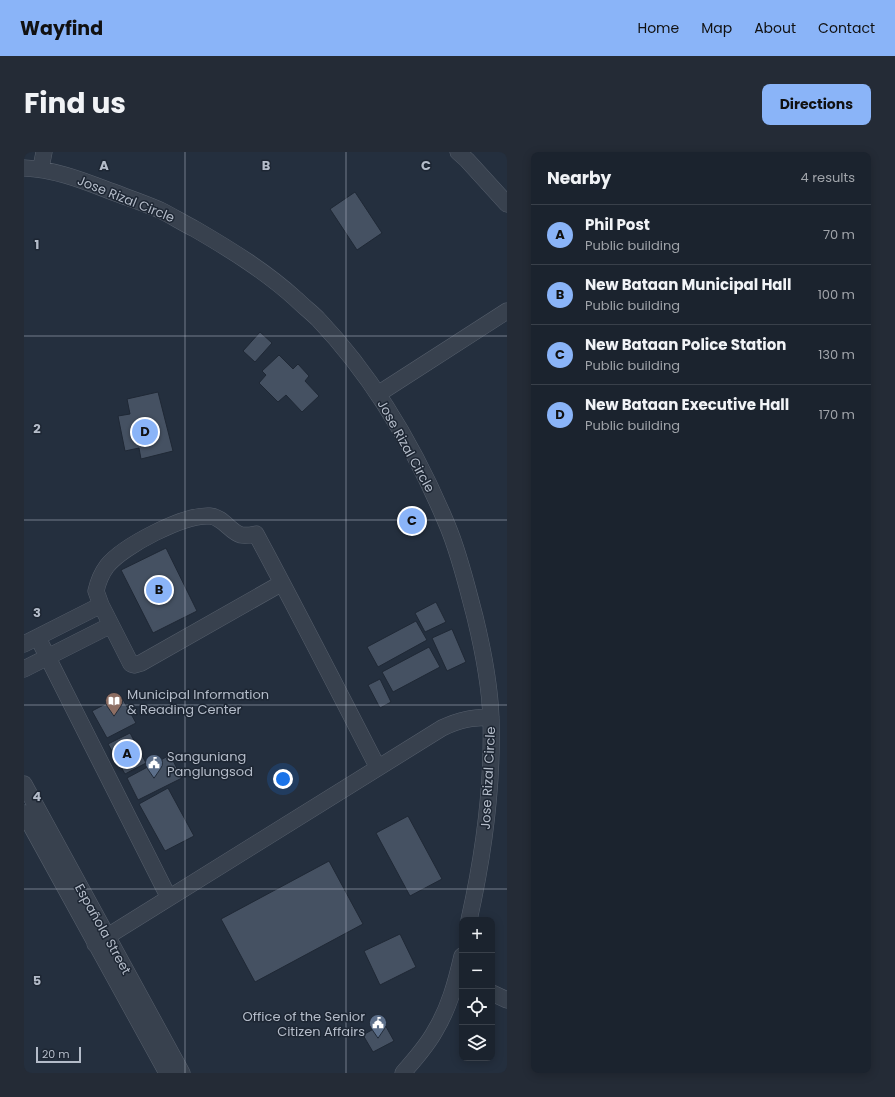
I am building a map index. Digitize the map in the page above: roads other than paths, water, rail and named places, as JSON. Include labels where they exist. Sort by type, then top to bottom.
[{"type":"street","points":[[41,168],[44,152]]},
{"type":"street","points":[[458,152],[507,204]]},
{"type":"street","name":"Jose Rizal Circle","points":[[24,168],[41,168],[84,181],[160,210],[226,246],[273,278],[318,318],[352,358],[378,394],[418,461],[449,529],[464,577],[481,642],[488,682],[491,717],[489,807],[483,852],[471,917]]},
{"type":"street","points":[[378,394],[507,311]]},
{"type":"street","points":[[282,583],[138,664],[131,664],[101,606],[96,591],[100,576],[108,565],[131,545],[174,524],[195,516],[211,516],[220,519],[239,534],[256,534],[282,583],[378,768]]},
{"type":"street","points":[[101,606],[31,641],[47,657],[169,898]]},
{"type":"street","points":[[24,668],[111,625]]},
{"type":"street","points":[[101,940],[442,728],[456,721],[469,718],[491,717]]},
{"type":"street","name":"Española Street","points":[[24,784],[167,1073]]},
{"type":"street","name":"Española Street","points":[[24,813],[182,1073]]},
{"type":"street","points":[[403,1073],[435,1032],[459,980]]},
{"type":"street","points":[[495,994],[507,1000]]},
{"type":"place","name":"New Bataan Executive Hall","points":[[145,432]]},
{"type":"place","name":"New Bataan Police Station","points":[[412,521]]},
{"type":"place","name":"New Bataan Municipal Hall","points":[[159,590]]},
{"type":"place","name":"Municipal Information & Reading Center","points":[[114,716]]},
{"type":"place","name":"Phil Post","points":[[127,754]]},
{"type":"place","name":"Sanguniang Panglungsod","points":[[154,778]]},
{"type":"place","name":"Office of the Senior Citizen Affairs","points":[[378,1038]]}]
